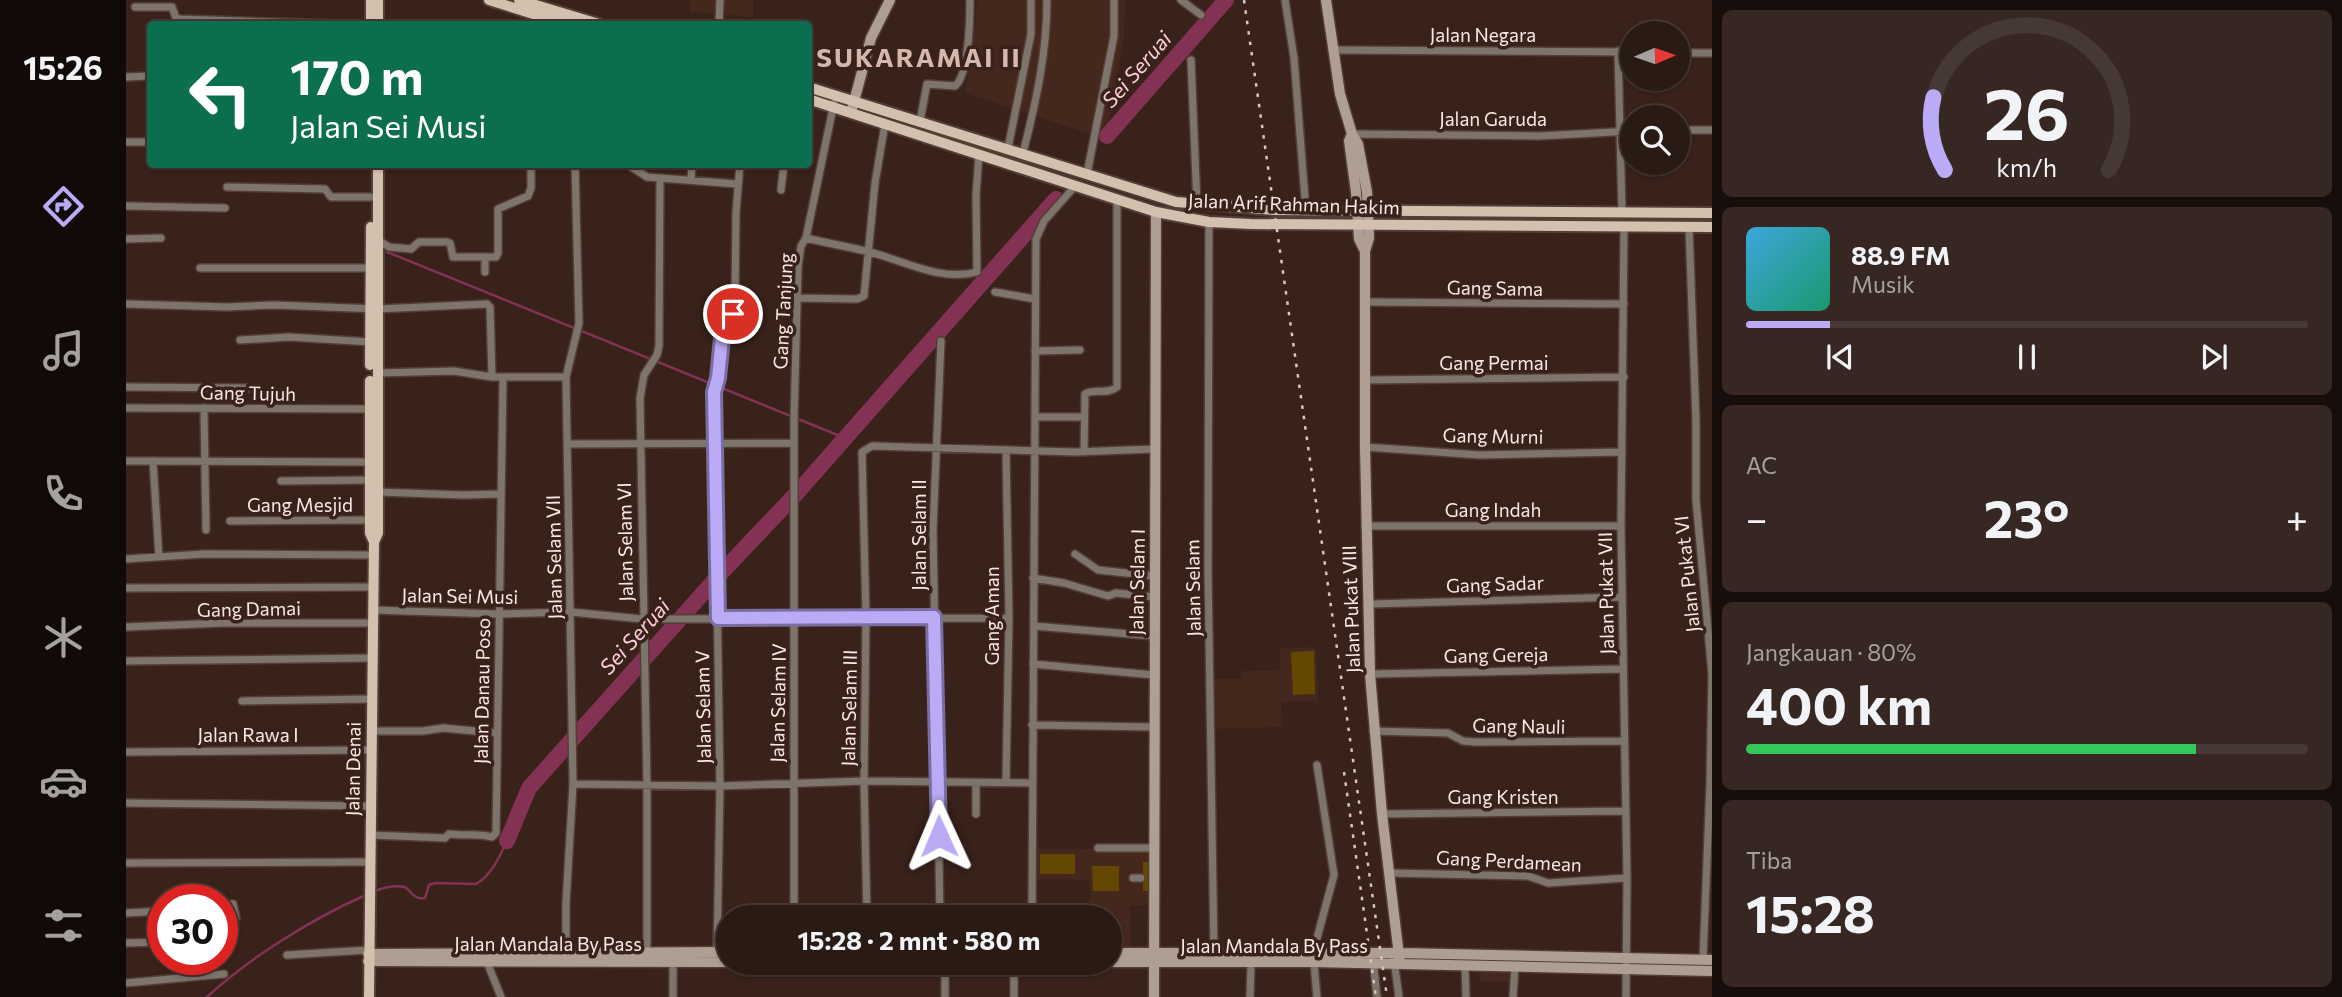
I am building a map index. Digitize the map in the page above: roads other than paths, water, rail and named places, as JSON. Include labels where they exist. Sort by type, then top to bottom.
[{"type":"main road","points":[[371,0],[371,21]]},
{"type":"main road","points":[[378,0],[378,21]]},
{"type":"main road","points":[[489,0],[544,21]]},
{"type":"main road","points":[[519,0],[589,21]]},
{"type":"main road","name":"Jalan Arif Rahman Hakim","points":[[812,89],[850,112],[885,124],[1156,212],[1209,222],[1712,227]]},
{"type":"main road","name":"Jalan Arif Rahman Hakim","points":[[812,99],[855,100],[1176,202],[1197,205],[1306,211],[1712,213]]},
{"type":"main road","name":"Jalan Denai","points":[[369,997],[373,587],[374,542],[378,533],[378,492],[370,409],[370,342],[375,308],[371,268],[375,240],[371,168]]},
{"type":"main road","name":"Jalan Denai","points":[[374,542],[370,535],[370,480],[374,462],[377,373],[375,240],[378,168]]},
{"type":"street","points":[[719,21],[720,0]]},
{"type":"street","points":[[850,112],[871,38],[890,0]]},
{"type":"street","points":[[920,121],[927,84],[956,86],[961,81],[970,0]]},
{"type":"street","points":[[1008,148],[1031,34],[1031,0]]},
{"type":"street","points":[[1023,153],[1035,106],[1047,37],[1047,0]]},
{"type":"street","points":[[1087,174],[1114,36],[1114,0]]},
{"type":"street","points":[[1181,0],[1201,15]]},
{"type":"street","points":[[1285,0],[1294,58],[1306,211]]},
{"type":"street","name":"Jalan Pukat VIII","points":[[1326,0],[1340,94],[1352,134],[1349,141],[1369,239],[1365,251],[1364,447],[1370,674],[1381,814],[1390,873],[1397,959]]},
{"type":"street","points":[[135,7],[172,7],[176,18],[180,19],[242,21]]},
{"type":"street","points":[[1031,34],[1047,37]]},
{"type":"street","name":"Jalan Negara","points":[[1333,50],[1618,51]]},
{"type":"street","points":[[1618,51],[1622,212]]},
{"type":"street","points":[[1690,53],[1712,53]]},
{"type":"street","points":[[1191,60],[1197,205]]},
{"type":"street","points":[[126,77],[147,76]]},
{"type":"street","name":"Gang Tanjung","points":[[794,490],[797,298],[801,246],[806,238],[834,101]]},
{"type":"street","points":[[1019,102],[1035,106]]},
{"type":"street","points":[[797,298],[857,299],[864,296],[875,183],[885,124]]},
{"type":"street","points":[[1690,130],[1712,130]]},
{"type":"street","name":"Jalan Garuda","points":[[1352,134],[1539,136],[1619,131]]},
{"type":"street","points":[[126,142],[147,142]]},
{"type":"street","points":[[806,238],[869,252],[941,273],[977,272],[978,154]]},
{"type":"street","points":[[375,240],[387,246],[411,248],[419,242],[447,242],[450,243],[453,257],[496,257],[498,209],[530,194],[531,168]]},
{"type":"street","name":"Jalan Selam VII","points":[[566,951],[573,785],[566,377],[579,323],[575,168]]},
{"type":"street","points":[[634,168],[647,177],[737,184]]},
{"type":"street","points":[[691,180],[692,168]]},
{"type":"street","name":"Jalan Selam V","points":[[718,905],[720,786],[715,388],[723,328],[735,307],[739,168]]},
{"type":"street","points":[[781,190],[784,168]]},
{"type":"street","name":"Jalan Selam VI","points":[[647,951],[645,651],[639,443],[640,398],[644,375],[657,355],[660,178]]},
{"type":"street","points":[[1032,905],[1035,299],[1038,232],[1044,221],[1076,185]]},
{"type":"street","points":[[227,187],[325,190],[331,197],[371,197]]},
{"type":"street","points":[[1084,452],[1086,393],[1111,391],[1117,387],[1117,198]]},
{"type":"street","points":[[126,206],[225,208]]},
{"type":"street","name":"Jalan Selam I","points":[[1154,997],[1156,212]]},
{"type":"street","name":"Jalan Selam","points":[[1209,222],[1208,570],[1214,953]]},
{"type":"street","name":"Jalan Pukat VII","points":[[1624,226],[1621,597],[1627,878],[1626,997]]},
{"type":"street","name":"Jalan Pukat VI","points":[[1689,227],[1696,500],[1712,674],[1707,960]]},
{"type":"street","points":[[126,239],[161,238]]},
{"type":"street","points":[[485,257],[485,272]]},
{"type":"street","points":[[200,268],[371,268]]},
{"type":"street","points":[[995,292],[1035,299]]},
{"type":"street","name":"Gang Sama","points":[[1365,302],[1624,304]]},
{"type":"street","points":[[126,304],[375,308],[489,305],[492,377]]},
{"type":"street","points":[[240,340],[289,337],[370,342]]},
{"type":"street","name":"Jalan Selam II","points":[[940,905],[934,617],[936,447],[941,341]]},
{"type":"street","points":[[1035,351],[1080,350]]},
{"type":"street","points":[[377,373],[454,371],[503,378],[566,377]]},
{"type":"street","name":"Gang Permai","points":[[1364,380],[1624,377]]},
{"type":"street","name":"Jalan Danau Poso","points":[[370,835],[445,838],[449,834],[466,833],[494,836],[497,817],[496,733],[503,378]]},
{"type":"street","points":[[126,387],[251,388]]},
{"type":"street","name":"Gang Tujuh","points":[[126,408],[370,409]]},
{"type":"street","points":[[204,408],[206,530]]},
{"type":"street","points":[[1035,418],[1084,417]]},
{"type":"street","points":[[568,444],[794,443]]},
{"type":"street","name":"Jalan Selam III","points":[[867,905],[864,781],[866,618],[861,457],[864,449],[872,446],[936,447]]},
{"type":"street","points":[[936,447],[1084,452],[1155,449]]},
{"type":"street","name":"Gang Murni","points":[[1364,447],[1480,455],[1622,452]]},
{"type":"street","name":"Gang Aman","points":[[1006,450],[1009,618],[1006,782]]},
{"type":"street","points":[[126,461],[374,462]]},
{"type":"street","points":[[153,461],[159,557]]},
{"type":"street","points":[[281,481],[370,480]]},
{"type":"street","name":"Jalan Selam IV","points":[[794,490],[794,905]]},
{"type":"street","points":[[378,492],[500,494]]},
{"type":"street","name":"Gang Mesjid","points":[[230,521],[370,520]]},
{"type":"street","name":"Gang Indah","points":[[1366,526],[1621,527]]},
{"type":"street","points":[[126,559],[204,554],[374,555]]},
{"type":"street","points":[[1076,554],[1088,565],[1098,569],[1155,576]]},
{"type":"street","points":[[1033,578],[1064,583],[1108,596],[1115,593],[1154,597]]},
{"type":"street","points":[[126,588],[373,587]]},
{"type":"street","name":"Gang Sadar","points":[[1370,604],[1621,597]]},
{"type":"street","name":"Jalan Sei Musi","points":[[373,610],[498,614],[571,612],[642,619],[1009,618]]},
{"type":"street","name":"Gang Damai","points":[[126,627],[223,623],[373,623]]},
{"type":"street","points":[[1034,626],[1154,636]]},
{"type":"street","points":[[126,661],[372,658]]},
{"type":"street","points":[[1033,664],[1154,675]]},
{"type":"street","name":"Gang Gereja","points":[[1370,674],[1622,669]]},
{"type":"street","points":[[242,701],[372,699]]},
{"type":"street","points":[[1032,725],[1154,727]]},
{"type":"street","points":[[371,731],[443,728],[496,733]]},
{"type":"street","name":"Gang Nauli","points":[[1374,732],[1448,733],[1462,741],[1475,742],[1624,741]]},
{"type":"street","name":"Jalan Rawa I","points":[[126,752],[371,750]]},
{"type":"street","points":[[1317,765],[1334,875],[1313,958],[1317,997]]},
{"type":"street","points":[[573,785],[720,786],[864,781],[1031,783]]},
{"type":"street","points":[[976,783],[976,814]]},
{"type":"street","points":[[126,803],[370,806]]},
{"type":"street","name":"Gang Kristen","points":[[1381,814],[1625,811]]},
{"type":"street","points":[[1098,848],[1153,848]]},
{"type":"street","points":[[126,863],[369,862]]},
{"type":"street","name":"Gang Perdamean","points":[[1390,873],[1528,876],[1548,883],[1627,878]]},
{"type":"street","points":[[126,913],[147,912]]},
{"type":"street","points":[[126,943],[147,942]]},
{"type":"street","name":"Jalan Mandala By Pass","points":[[368,955],[647,951],[673,957],[716,961]]},
{"type":"street","name":"Jalan Mandala By Pass","points":[[368,955],[488,962],[673,957],[716,952]]},
{"type":"street","name":"Jalan Mandala By Pass","points":[[1122,959],[1214,953],[1313,958],[1707,960]]},
{"type":"street","name":"Jalan Mandala By Pass","points":[[1122,954],[1251,963],[1313,958]]},
{"type":"street","points":[[287,955],[368,955]]},
{"type":"street","points":[[673,957],[673,997]]},
{"type":"street","points":[[1372,958],[1377,997]]},
{"type":"street","points":[[1397,959],[1399,997]]},
{"type":"street","name":"Jalan Mandala By Pass","points":[[1397,959],[1465,966],[1712,971]]},
{"type":"street","points":[[488,962],[501,997]]},
{"type":"street","points":[[1251,963],[1251,997]]},
{"type":"street","points":[[1465,966],[1466,997]]},
{"type":"street","points":[[1513,997],[1515,967]]},
{"type":"street","points":[[126,983],[213,975]]},
{"type":"street","points":[[945,997],[946,975]]},
{"type":"street","points":[[1014,975],[1014,997]]},
{"type":"waterway","name":"Sei Seruai","points":[[1107,136],[1226,0]]},
{"type":"waterway","name":"Sei Seruai","points":[[507,841],[529,788],[721,573],[795,495],[1056,199]]},
{"type":"waterway","points":[[387,252],[845,438]]},
{"type":"waterway","name":"Sei Seruai","points":[[375,891],[405,887],[416,897],[425,898],[429,885],[435,883],[476,884],[491,871],[507,841]]},
{"type":"waterway","name":"Sei Seruai","points":[[207,997],[282,940],[366,895]]},
{"type":"railway","points":[[1244,0],[1387,997]]},
{"type":"railway","points":[[1344,772],[1376,997]]},
{"type":"district","name":"SUKARAMAI II","points":[[919,58]]}]
